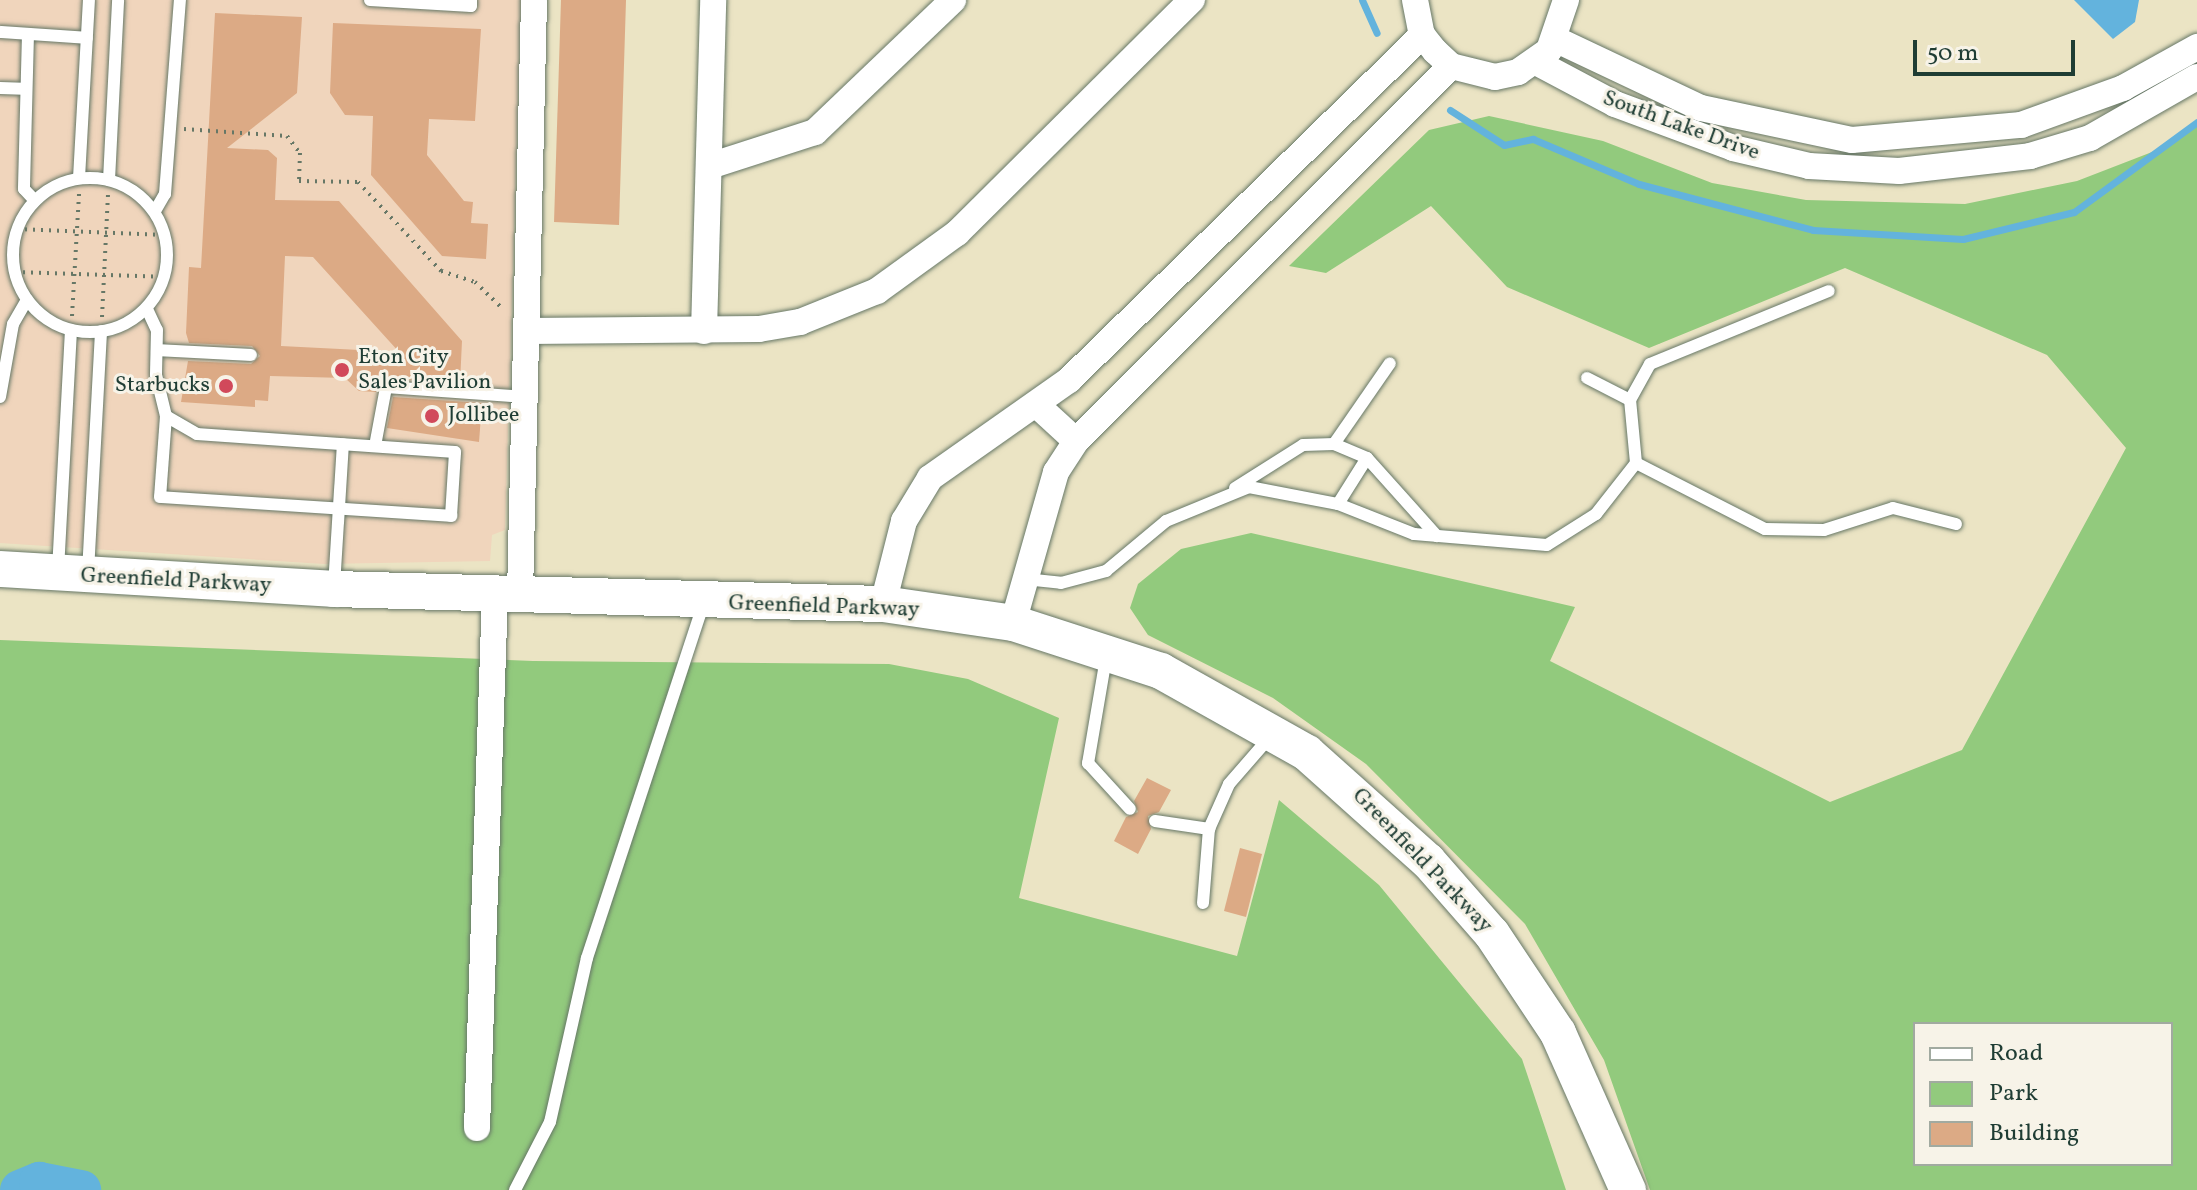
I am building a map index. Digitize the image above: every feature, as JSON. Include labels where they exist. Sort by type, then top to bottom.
[{"type":"main road","name":"Greenfield Parkway","points":[[0,569],[334,589],[704,602],[883,604],[1013,623],[1161,671],[1274,731],[1356,790],[1492,934],[1558,1033],[1628,1190]]},
{"type":"street","points":[[477,1128],[482,1029],[491,1014],[509,595],[526,397],[534,0]]},
{"type":"street","points":[[704,331],[713,0]]},
{"type":"street","points":[[710,166],[815,132],[953,0]]},
{"type":"street","points":[[527,331],[704,331],[800,322],[908,273],[1192,0]]},
{"type":"street","points":[[1415,0],[1422,35],[1451,66],[1495,77],[1536,62],[1557,40],[1568,2]]},
{"type":"street","points":[[883,604],[914,495],[1039,407],[1422,35]]},
{"type":"street","name":"South Lake Drive","points":[[1557,40],[1583,58],[1701,108],[1852,140],[2021,125],[2123,88],[2197,47]]},
{"type":"street","name":"South Lake Drive","points":[[1536,62],[1615,104],[1733,148],[1809,166],[1886,171],[2045,152],[2140,115],[2197,77]]},
{"type":"street","points":[[1013,623],[1056,472],[1076,441],[1451,66]]},
{"type":"street","points":[[1039,407],[1076,441]]},
{"type":"lane","points":[[79,178],[89,0]]},
{"type":"lane","points":[[109,180],[118,0]]},
{"type":"lane","points":[[155,211],[165,194],[180,0]]},
{"type":"lane","points":[[370,0],[471,6],[471,0]]},
{"type":"lane","points":[[0,32],[87,38]]},
{"type":"lane","points":[[28,34],[23,89],[24,189],[35,201]]},
{"type":"lane","points":[[0,88],[23,89]]},
{"type":"lane","points":[[147,309],[101,331],[71,330],[27,300],[15,272],[17,229],[35,201],[79,178],[109,180],[155,211],[165,235],[162,277],[147,309],[157,350],[166,416],[160,497],[451,516],[455,452],[197,434],[166,416]]},
{"type":"lane","points":[[1235,488],[1338,504],[1382,526],[1437,536],[1547,545],[1596,514],[1636,463],[1630,400],[1650,364],[1829,291]]},
{"type":"lane","points":[[0,397],[13,324],[27,300]]},
{"type":"lane","points":[[71,330],[73,575]]},
{"type":"lane","points":[[73,575],[101,331]]},
{"type":"lane","points":[[157,350],[251,355]]},
{"type":"lane","points":[[1334,444],[1390,363]]},
{"type":"lane","points":[[1587,378],[1630,400]]},
{"type":"lane","points":[[375,446],[386,387],[526,397]]},
{"type":"lane","points":[[334,589],[343,444]]},
{"type":"lane","points":[[1024,579],[1061,583],[1106,571],[1166,521],[1235,488],[1303,445],[1334,444],[1367,458],[1437,536]]},
{"type":"lane","points":[[1338,504],[1367,458]]},
{"type":"lane","points":[[1636,463],[1765,529],[1824,530],[1893,508],[1956,524]]},
{"type":"lane","points":[[515,1190],[550,1122],[587,958],[684,679],[704,602]]},
{"type":"lane","points":[[1107,652],[1088,763],[1130,809]]},
{"type":"lane","points":[[1203,903],[1209,829],[1229,784],[1274,731]]},
{"type":"lane","points":[[1155,821],[1209,829]]},
{"type":"path","points":[[170,129],[287,136],[300,153],[299,181],[358,182],[441,271],[475,282],[527,331]]},
{"type":"path","points":[[71,330],[79,178]]},
{"type":"path","points":[[101,331],[109,180]]},
{"type":"path","points":[[17,229],[165,235]]},
{"type":"path","points":[[15,272],[162,277]]},
{"type":"shaded area","points":[[0,0],[521,0],[505,530],[492,535],[490,561],[324,564],[0,543]]},
{"type":"green space","points":[[1489,116],[1603,141],[1712,183],[1806,200],[1965,204],[2077,181],[2165,147],[2197,122],[2197,1190],[1650,1190],[1604,1060],[1525,924],[1366,764],[1273,698],[1148,635],[1130,608],[1138,584],[1181,549],[1251,533],[1575,607],[1550,661],[1830,802],[1962,750],[2126,448],[2047,355],[1845,268],[1649,348],[1507,287],[1431,206],[1326,273],[1289,266],[1429,130]]},
{"type":"green space","points":[[0,640],[533,661],[889,664],[968,679],[1059,718],[1019,898],[1237,956],[1279,800],[1379,885],[1522,1059],[1566,1190],[0,1190]]},
{"type":"water","points":[[2074,0],[2139,0],[2135,22],[2113,39]]},
{"type":"building","points":[[561,0],[626,0],[619,225],[554,222]]},
{"type":"building","points":[[215,13],[302,17],[297,93],[227,148],[268,150],[277,158],[275,200],[339,201],[462,341],[460,383],[386,378],[376,392],[359,391],[345,378],[270,376],[268,401],[255,400],[255,407],[181,402],[188,361],[251,364],[260,356],[252,346],[189,343],[186,333],[189,267],[201,268]],"holes":[[[285,256],[313,257],[399,352],[281,346]]]},
{"type":"building","points":[[333,23],[481,29],[475,121],[429,119],[427,155],[464,201],[473,202],[471,223],[488,224],[486,259],[442,256],[371,175],[373,116],[345,115],[330,93]]},
{"type":"building","name":"Jollibee","points":[[393,397],[482,403],[479,442],[387,428]]},
{"type":"building","points":[[1147,778],[1171,790],[1159,812],[1148,816],[1151,829],[1138,854],[1114,841],[1126,817],[1138,812],[1134,801]]},
{"type":"building","points":[[1240,848],[1262,854],[1246,917],[1224,911]]},
{"type":"waterway","points":[[1362,0],[1377,33]]},
{"type":"waterway","points":[[1450,110],[1504,145],[1533,139],[1639,184],[1813,230],[1963,239],[2074,212],[2197,122]]},
{"type":"waterway","points":[[20,1190],[39,1182],[81,1190]]},
{"type":"place","name":"Eton City Sales Pavilion","points":[[342,370]]},
{"type":"place","name":"Starbucks","points":[[226,386]]},
{"type":"place","name":"Jollibee","points":[[432,416]]}]
